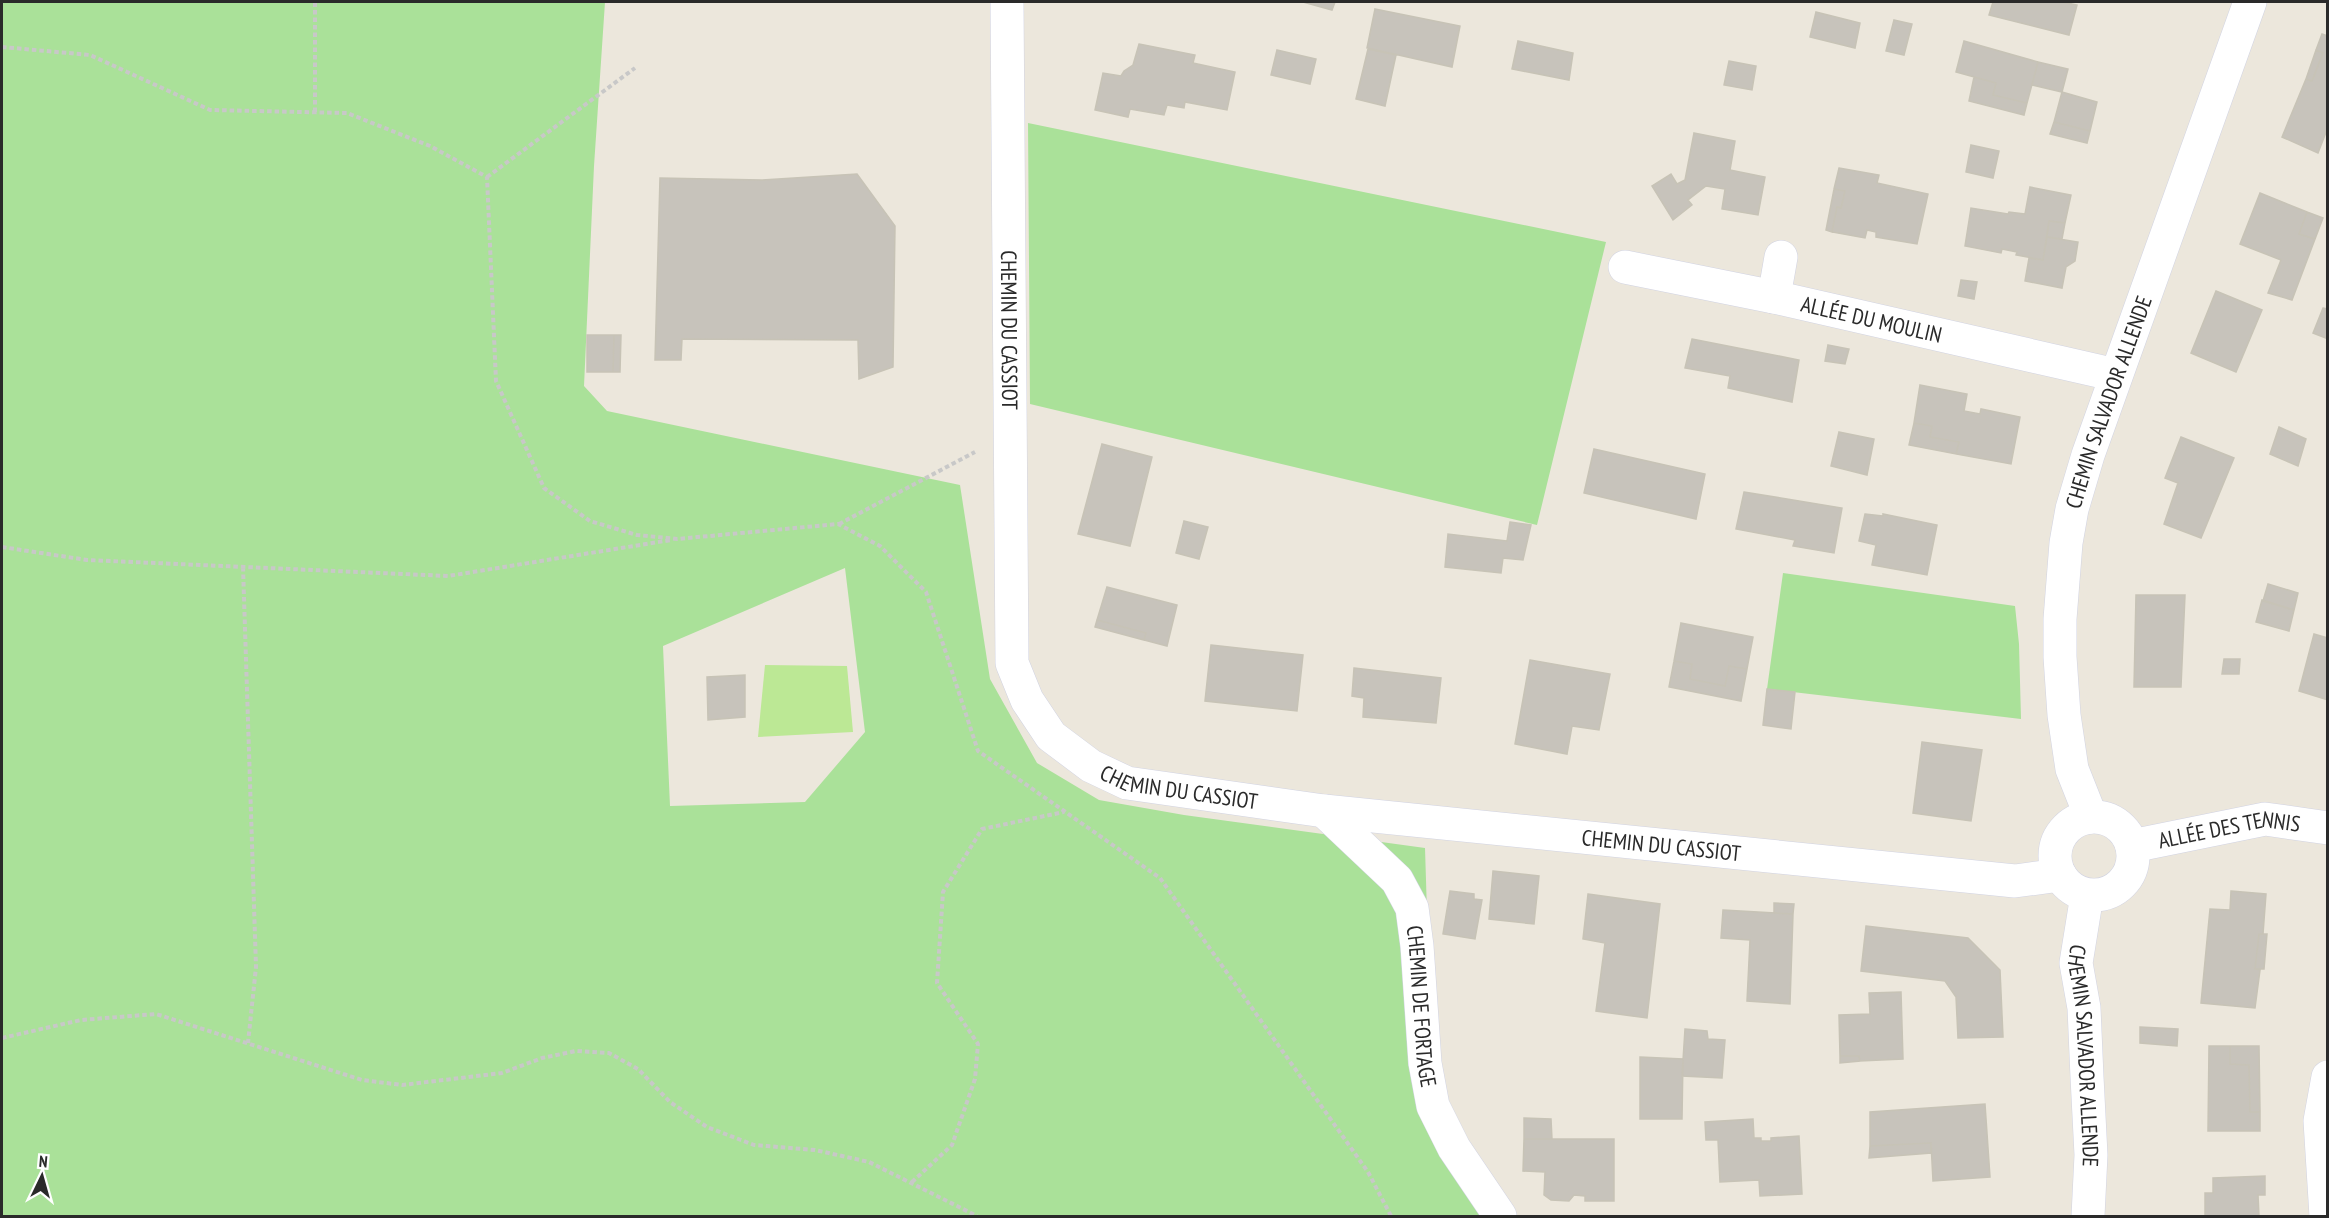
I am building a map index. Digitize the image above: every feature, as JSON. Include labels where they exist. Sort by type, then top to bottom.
[{"type":"street","name":"CHEMIN DU CASSIOT","points":[[1007,2],[1012,663],[1028,700],[1051,736],[1091,766],[1127,783],[1324,811],[2015,881],[2060,875]]},
{"type":"street","name":"CHEMIN SALVADOR ALLENDE","points":[[2091,817],[2072,769],[2064,715],[2060,657],[2060,619],[2066,543],[2072,509],[2116,375],[2250,2]]},
{"type":"street","points":[[1774,297],[1782,257]]},
{"type":"street","name":"ALLÉE DU MOULIN","points":[[1625,267],[1774,297],[2116,375]]},
{"type":"street","name":"CHEMIN DE FORTAGE","points":[[1324,811],[1397,880],[1412,908],[1417,946],[1425,1063],[1432,1106],[1454,1148],[1500,1216]]},
{"type":"street","points":[[2091,817],[2105,818],[2117,824],[2127,834],[2132,846],[2134,862],[2128,877],[2117,888],[2103,895],[2087,895],[2071,889],[2060,875],[2055,856],[2059,838],[2073,824],[2091,817]]},
{"type":"street","name":"ALLÉE DES TENNIS","points":[[2132,846],[2265,819],[2328,828]]},
{"type":"street","name":"CHEMIN SALVADOR ALLENDE","points":[[2087,895],[2076,963],[2084,1008],[2091,1155],[2088,1216]]},
{"type":"street","points":[[2326,1216],[2320,1120],[2328,1077]]},
{"type":"path","points":[[315,2],[315,112]]},
{"type":"path","points":[[2,47],[90,55],[210,110],[347,112],[430,146],[487,177]]},
{"type":"path","points":[[487,177],[635,68]]},
{"type":"path","points":[[487,177],[496,381],[544,488],[590,521],[637,536],[677,539]]},
{"type":"path","points":[[2,547],[87,560],[448,576],[677,539],[838,524],[1010,434]]},
{"type":"path","points":[[838,524],[880,546],[926,592],[978,752],[1160,878],[1368,1172],[1391,1216]]},
{"type":"path","points":[[243,567],[256,967],[248,1043]]},
{"type":"path","points":[[912,1182],[952,1145],[975,1079],[978,1044],[937,982],[943,892],[982,829],[1064,812]]},
{"type":"path","points":[[2,1038],[81,1020],[156,1014],[362,1080],[402,1085],[502,1073],[542,1058],[576,1051],[609,1053],[638,1069],[670,1102],[707,1127],[754,1144],[815,1150],[869,1162],[977,1216]]},
{"type":"green space","points":[[2,2],[605,2],[594,166],[584,386],[607,411],[960,485],[990,679],[1037,763],[1099,800],[1184,815],[1425,848],[1433,1106],[1503,1216],[2,1216]],"holes":[[[845,568],[865,732],[805,802],[670,806],[663,646]]]},
{"type":"green space","points":[[1028,123],[1606,242],[1537,525],[1030,404]]},
{"type":"green space","points":[[1783,573],[2015,606],[2019,644],[2021,719],[1767,689]]},
{"type":"green space","points":[[765,665],[847,666],[853,732],[758,737]]},
{"type":"building","points":[[1303,2],[1335,2],[1332,10]]},
{"type":"building","points":[[1993,2],[2063,2],[2077,5],[2069,35],[1989,15]]},
{"type":"building","points":[[1375,9],[1460,26],[1452,67],[1367,48]]},
{"type":"building","points":[[1816,12],[1860,23],[1855,48],[1810,37]]},
{"type":"building","points":[[1894,20],[1912,24],[1904,55],[1886,51]]},
{"type":"building","points":[[2322,34],[2328,36],[2328,127],[2318,153],[2282,137],[2306,79],[2312,81],[2323,53],[2316,50]]},
{"type":"building","points":[[1518,41],[1573,53],[1569,80],[1512,69]]},
{"type":"building","points":[[1964,41],[2038,62],[2027,103],[1993,95],[1996,83],[1956,72]]},
{"type":"building","points":[[1139,44],[1195,55],[1193,63],[1235,72],[1227,110],[1185,102],[1184,108],[1167,105],[1164,115],[1130,109],[1128,117],[1095,110],[1103,73],[1121,76],[1133,65]]},
{"type":"building","points":[[1368,49],[1396,55],[1385,106],[1356,99]]},
{"type":"building","points":[[1277,50],[1316,59],[1310,84],[1271,75]]},
{"type":"building","points":[[2316,50],[2323,53],[2312,81],[2306,79]]},
{"type":"building","points":[[1729,61],[1756,66],[1752,90],[1724,85]]},
{"type":"building","points":[[2038,62],[2068,69],[2062,92],[2032,85]]},
{"type":"building","points":[[1974,77],[1996,83],[1993,95],[2027,103],[2024,115],[1969,101]]},
{"type":"building","points":[[2062,92],[2097,102],[2090,131],[2054,122]]},
{"type":"building","points":[[2054,122],[2090,131],[2087,143],[2050,134]]},
{"type":"building","points":[[1694,133],[1735,141],[1730,170],[1765,177],[1758,215],[1722,209],[1725,189],[1706,186],[1688,200],[1692,205],[1673,220],[1652,186],[1671,174],[1677,184],[1685,180]]},
{"type":"building","points":[[1971,145],[1999,151],[1993,178],[1966,172]]},
{"type":"building","points":[[1839,168],[1879,175],[1877,183],[1928,194],[1917,244],[1876,237],[1876,232],[1867,230],[1865,238],[1832,232],[1837,207],[1841,208],[1845,191],[1834,189]]},
{"type":"building","points":[[857,174],[895,226],[893,367],[859,379],[858,340],[682,339],[681,360],[655,360],[660,178],[762,180]]},
{"type":"building","points":[[2030,187],[2071,195],[2065,223],[2049,221],[2043,260],[2016,255],[2017,252],[2002,249],[2001,253],[1965,246],[1971,208],[2008,214],[2009,212],[2025,214]]},
{"type":"building","points":[[1834,189],[1845,191],[1841,208],[1837,207],[1832,232],[1826,230]]},
{"type":"building","points":[[2260,193],[2307,212],[2299,234],[2315,239],[2292,300],[2268,293],[2281,260],[2240,244]]},
{"type":"building","points":[[2307,212],[2323,218],[2315,239],[2299,234]]},
{"type":"building","points":[[2049,221],[2065,223],[2062,239],[2047,237]]},
{"type":"building","points":[[2047,237],[2078,242],[2075,261],[2066,267],[2062,288],[2025,281],[2029,258],[2043,260]]},
{"type":"building","points":[[1961,280],[1977,282],[1974,299],[1958,296]]},
{"type":"building","points":[[2216,291],[2262,310],[2236,372],[2191,353]]},
{"type":"building","points":[[2323,308],[2328,309],[2328,339],[2313,333]]},
{"type":"building","points":[[587,335],[614,335],[613,372],[587,372]]},
{"type":"building","points":[[614,335],[621,335],[620,372],[613,372]]},
{"type":"building","points":[[1692,339],[1799,360],[1792,402],[1728,388],[1730,376],[1685,368]]},
{"type":"building","points":[[1828,345],[1849,349],[1845,364],[1825,361]]},
{"type":"building","points":[[1920,385],[1967,394],[1964,411],[1980,414],[1981,409],[2020,417],[2011,464],[1956,454],[1959,442],[1930,437],[1932,426],[1914,423]]},
{"type":"building","points":[[1914,423],[1932,426],[1930,437],[1959,442],[1956,454],[1909,445]]},
{"type":"building","points":[[2279,427],[2306,439],[2298,466],[2270,454]]},
{"type":"building","points":[[1839,432],[1874,439],[1867,475],[1831,466]]},
{"type":"building","points":[[2181,437],[2234,458],[2201,538],[2164,524],[2178,483],[2165,478]]},
{"type":"building","points":[[1102,444],[1152,457],[1130,546],[1078,534]]},
{"type":"building","points":[[1594,449],[1705,474],[1696,519],[1584,493]]},
{"type":"building","points":[[1744,492],[1842,508],[1834,553],[1793,546],[1795,540],[1736,529]]},
{"type":"building","points":[[1865,514],[1883,516],[1883,514],[1937,525],[1927,575],[1872,565],[1876,545],[1859,541]]},
{"type":"building","points":[[1184,521],[1208,527],[1199,559],[1176,553]]},
{"type":"building","points":[[1510,522],[1531,525],[1523,560],[1503,558],[1501,573],[1445,567],[1448,534],[1507,541]]},
{"type":"building","points":[[2268,584],[2298,593],[2294,610],[2263,601]]},
{"type":"building","points":[[1107,587],[1177,605],[1167,646],[1144,640],[1146,633],[1097,620]]},
{"type":"building","points":[[2136,595],[2185,595],[2181,687],[2134,687]]},
{"type":"building","points":[[2262,600],[2294,610],[2289,631],[2256,622]]},
{"type":"building","points":[[1097,620],[1146,633],[1144,640],[1095,627]]},
{"type":"building","points":[[1681,623],[1753,637],[1747,669],[1729,666],[1725,686],[1690,679],[1692,664],[1674,661]]},
{"type":"building","points":[[2314,634],[2328,638],[2328,700],[2299,691]]},
{"type":"building","points":[[1211,645],[1303,655],[1297,711],[1205,701]]},
{"type":"building","points":[[2224,659],[2240,659],[2239,674],[2222,674]]},
{"type":"building","points":[[1530,660],[1610,674],[1599,730],[1572,726],[1567,754],[1515,744]]},
{"type":"building","points":[[1674,661],[1692,664],[1690,679],[1725,686],[1729,666],[1747,669],[1741,701],[1669,687]]},
{"type":"building","points":[[1354,668],[1441,678],[1436,723],[1363,717],[1364,698],[1352,696]]},
{"type":"building","points":[[745,675],[745,717],[708,720],[707,677]]},
{"type":"building","points":[[1767,689],[1795,692],[1791,729],[1763,725]]},
{"type":"building","points":[[1922,742],[1982,750],[1971,821],[1913,813]]},
{"type":"building","points":[[1493,871],[1539,876],[1534,924],[1489,919]]},
{"type":"building","points":[[1450,891],[1474,894],[1474,899],[1482,900],[1475,939],[1443,934]]},
{"type":"building","points":[[2231,891],[2266,894],[2263,934],[2259,934],[2255,969],[2260,970],[2255,1008],[2201,1003],[2210,909],[2230,910]]},
{"type":"building","points":[[1588,894],[1660,904],[1647,1018],[1596,1011],[1605,943],[1583,939]]},
{"type":"building","points":[[1774,903],[1794,904],[1793,914],[1774,913]]},
{"type":"building","points":[[1723,910],[1793,914],[1790,1004],[1747,1001],[1750,940],[1721,938]]},
{"type":"building","points":[[1866,926],[1968,938],[2000,970],[2003,1037],[1958,1038],[1956,997],[1945,981],[1861,971]]},
{"type":"building","points":[[2259,934],[2267,934],[2264,969],[2255,969]]},
{"type":"building","points":[[1901,992],[1903,1059],[1860,1061],[1859,1056],[1840,1056],[1839,1015],[1870,1014],[1869,993]]},
{"type":"building","points":[[2140,1027],[2178,1029],[2177,1046],[2140,1043]]},
{"type":"building","points":[[1685,1029],[1707,1031],[1708,1039],[1725,1040],[1722,1078],[1682,1076]]},
{"type":"building","points":[[2209,1046],[2230,1046],[2230,1064],[2249,1065],[2250,1112],[2260,1112],[2260,1131],[2208,1131]]},
{"type":"building","points":[[2230,1046],[2259,1046],[2260,1112],[2250,1112],[2249,1065],[2230,1064]]},
{"type":"building","points":[[1840,1056],[1859,1056],[1860,1061],[1840,1063]]},
{"type":"building","points":[[1640,1057],[1683,1059],[1682,1119],[1640,1119]]},
{"type":"building","points":[[1985,1104],[1990,1177],[1933,1181],[1931,1143],[1870,1146],[1870,1112]]},
{"type":"building","points":[[1524,1118],[1551,1119],[1552,1139],[1524,1139]]},
{"type":"building","points":[[1753,1119],[1754,1138],[1761,1138],[1761,1141],[1799,1136],[1802,1194],[1760,1196],[1759,1180],[1720,1182],[1718,1140],[1706,1140],[1705,1122]]},
{"type":"building","points":[[1524,1139],[1614,1139],[1614,1201],[1585,1201],[1585,1196],[1574,1195],[1569,1201],[1551,1200],[1544,1195],[1545,1172],[1523,1171]]},
{"type":"building","points":[[1931,1143],[1931,1153],[1869,1158],[1870,1146]]},
{"type":"building","points":[[2265,1176],[2265,1195],[2258,1195],[2259,1216],[2205,1216],[2205,1193],[2213,1193],[2213,1178]]}]
